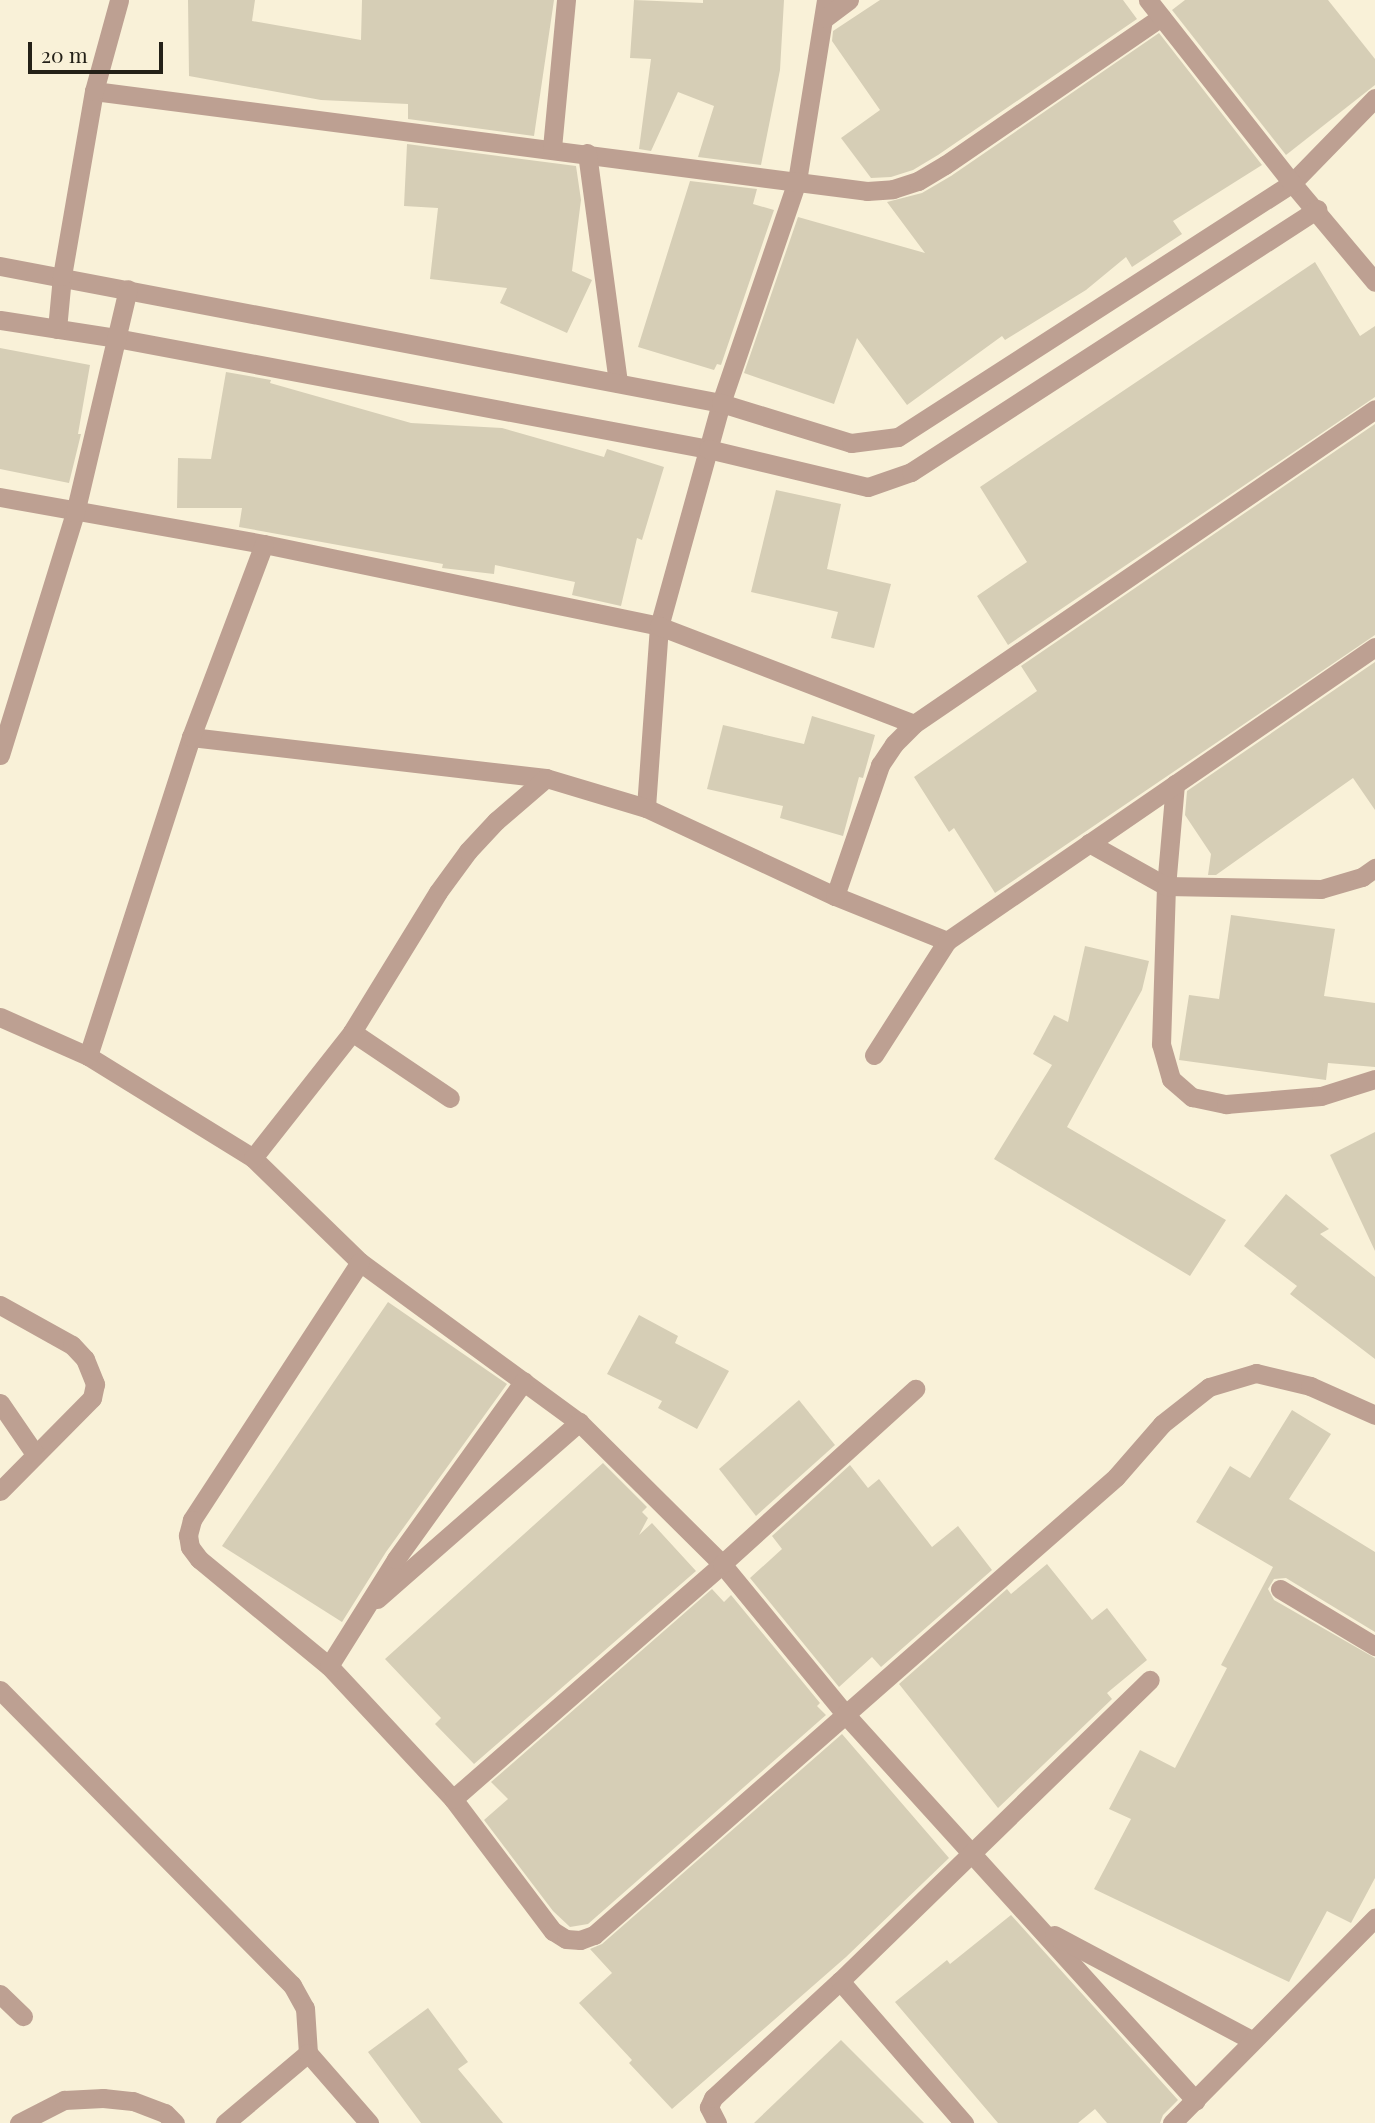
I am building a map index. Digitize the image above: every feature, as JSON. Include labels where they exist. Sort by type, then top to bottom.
[{"type":"street","points":[[57,329],[62,276],[94,90],[119,0]]},
{"type":"street","points":[[552,148],[566,0]]},
{"type":"street","points":[[646,808],[659,626],[721,402],[797,181],[826,9],[849,0]]},
{"type":"street","points":[[1148,0],[1292,183],[1317,209],[1375,282]]},
{"type":"street","points":[[94,90],[867,191],[893,189],[918,181],[1161,17]]},
{"type":"street","points":[[0,266],[721,402],[851,443],[898,437],[1292,183],[1375,99]]},
{"type":"street","points":[[587,153],[618,383]]},
{"type":"street","points":[[0,320],[116,338],[708,449],[868,487],[911,472],[1317,209]]},
{"type":"street","points":[[0,755],[75,513],[128,289]]},
{"type":"street","points":[[835,896],[880,765],[894,744],[914,724],[1375,409]]},
{"type":"street","points":[[0,497],[75,513],[264,544],[659,626],[914,724]]},
{"type":"street","points":[[88,1056],[191,737],[264,544]]},
{"type":"street","points":[[874,1055],[947,942],[1375,647]]},
{"type":"street","points":[[191,737],[546,778],[646,808],[835,896],[947,942]]},
{"type":"street","points":[[253,1157],[352,1031],[438,892],[468,851],[496,821],[546,778]]},
{"type":"street","points":[[1175,784],[1166,886],[1161,1044],[1171,1079],[1192,1097],[1226,1104],[1321,1096],[1375,1079]]},
{"type":"street","points":[[1089,844],[1166,886],[1321,889],[1362,877],[1375,868]]},
{"type":"street","points":[[0,1017],[88,1056],[253,1157],[360,1262],[579,1422],[722,1564],[845,1714],[1196,2101]]},
{"type":"street","points":[[352,1031],[450,1098]]},
{"type":"street","points":[[360,1262],[192,1520],[188,1535],[190,1547],[199,1559],[330,1666],[453,1800],[553,1931],[566,1939],[580,1940],[594,1936],[1116,1477],[1162,1424],[1209,1387],[1256,1373],[1310,1386],[1375,1415]]},
{"type":"street","points":[[0,1305],[72,1345],[93,1373],[95,1384],[92,1398],[0,1491]]},
{"type":"street","points":[[330,1666],[396,1559],[524,1381]]},
{"type":"street","points":[[453,1800],[722,1564],[915,1389]]},
{"type":"street","points":[[0,1403],[35,1454]]},
{"type":"street","points":[[370,1605],[579,1422]]},
{"type":"street","points":[[1280,1588],[1375,1646]]},
{"type":"street","points":[[717,2123],[711,2117],[709,2107],[713,2098],[840,1981],[1150,1680]]},
{"type":"street","points":[[0,1690],[292,1985],[305,2008],[308,2053],[369,2123]]},
{"type":"street","points":[[1172,2123],[1375,1918]]},
{"type":"street","points":[[1041,1928],[1253,2041]]},
{"type":"street","points":[[840,1981],[964,2123]]},
{"type":"street","points":[[0,1994],[23,2016]]},
{"type":"street","points":[[225,2123],[308,2053]]},
{"type":"street","points":[[19,2123],[64,2100],[103,2098],[133,2101],[165,2113],[175,2123]]},
{"type":"building","points":[[188,0],[255,0],[252,21],[361,40],[362,0],[554,0],[534,136],[408,119],[408,104],[321,100],[189,76]]},
{"type":"building","points":[[634,0],[703,3],[703,0],[784,0],[780,70],[761,165],[698,157],[714,106],[678,92],[651,151],[639,149],[651,59],[630,58]]},
{"type":"building","points":[[880,0],[1123,0],[1137,19],[913,170],[891,177],[871,178],[841,138],[880,110],[832,41],[833,31]]},
{"type":"building","points":[[1185,0],[1328,0],[1375,59],[1375,85],[1286,155],[1172,10]]},
{"type":"building","points":[[1159,33],[1262,165],[1173,221],[1182,234],[1132,267],[1126,257],[1086,290],[1005,340],[1002,336],[907,405],[857,338],[834,404],[744,373],[798,217],[925,253],[887,202],[922,193],[951,176]]},
{"type":"building","points":[[407,144],[576,166],[581,200],[572,271],[592,280],[567,333],[500,303],[507,288],[430,279],[438,208],[404,206]]},
{"type":"building","points":[[690,181],[757,189],[753,204],[774,210],[721,365],[717,364],[714,370],[638,347]]},
{"type":"building","points":[[1315,262],[1360,336],[1375,326],[1375,397],[1008,645],[977,596],[1027,562],[980,487]]},
{"type":"building","points":[[0,348],[90,365],[78,434],[81,434],[69,483],[0,469]]},
{"type":"building","points":[[226,372],[271,380],[270,383],[411,423],[502,428],[604,457],[607,449],[664,467],[642,540],[637,538],[621,606],[572,595],[575,582],[495,565],[494,574],[442,568],[443,564],[239,527],[242,508],[177,508],[178,458],[211,459]]},
{"type":"building","points":[[1375,424],[1375,635],[995,893],[954,828],[949,832],[914,777],[1037,691],[1021,666]]},
{"type":"building","points":[[776,490],[841,504],[827,569],[891,584],[874,648],[831,638],[838,612],[751,592]]},
{"type":"building","points":[[1375,662],[1375,810],[1353,778],[1216,875],[1208,875],[1211,854],[1185,815],[1187,791]]},
{"type":"building","points":[[812,716],[875,735],[863,778],[859,777],[843,836],[780,818],[783,806],[707,789],[723,725],[804,744]]},
{"type":"building","points":[[1231,915],[1335,929],[1324,996],[1375,1003],[1375,1067],[1328,1063],[1326,1080],[1179,1060],[1189,995],[1219,999]]},
{"type":"building","points":[[1085,946],[1149,961],[1142,990],[1067,1127],[1226,1220],[1190,1276],[994,1159],[1052,1065],[1033,1054],[1054,1015],[1068,1022]]},
{"type":"building","points":[[1375,1132],[1375,1251],[1330,1155]]},
{"type":"building","points":[[1286,1194],[1329,1229],[1320,1234],[1375,1277],[1375,1359],[1290,1294],[1297,1286],[1244,1246]]},
{"type":"building","points":[[388,1302],[507,1384],[386,1552],[342,1622],[222,1546]]},
{"type":"building","points":[[639,1315],[678,1336],[675,1343],[729,1371],[697,1429],[658,1408],[662,1401],[607,1374]]},
{"type":"building","points":[[799,1400],[835,1445],[756,1516],[719,1469]]},
{"type":"building","points":[[1292,1410],[1331,1434],[1289,1499],[1375,1552],[1375,1632],[1286,1578],[1274,1579],[1268,1589],[1274,1600],[1375,1658],[1375,1878],[1351,1923],[1327,1911],[1289,1982],[1094,1889],[1131,1819],[1109,1809],[1140,1750],[1175,1768],[1227,1668],[1221,1665],[1273,1567],[1196,1522],[1230,1466],[1250,1478]]},
{"type":"building","points":[[603,1463],[647,1507],[642,1512],[648,1518],[639,1535],[652,1523],[696,1571],[474,1764],[435,1724],[441,1718],[385,1659]]},
{"type":"building","points":[[850,1465],[868,1488],[879,1479],[932,1547],[958,1526],[992,1570],[881,1667],[872,1657],[839,1687],[750,1578],[782,1549],[772,1536]]},
{"type":"building","points":[[1047,1564],[1092,1620],[1107,1608],[1147,1660],[1107,1693],[1112,1699],[998,1808],[899,1684],[1007,1589],[1011,1594]]},
{"type":"building","points":[[712,1589],[724,1602],[731,1595],[820,1703],[817,1706],[826,1715],[588,1924],[570,1927],[553,1911],[484,1820],[508,1799],[491,1782]]},
{"type":"building","points":[[842,1734],[949,1858],[846,1957],[672,2109],[629,2063],[632,2060],[579,2003],[612,1973],[590,1949],[602,1944]]},
{"type":"building","points":[[1011,1915],[1178,2100],[1163,2115],[1160,2123],[1107,2123],[1095,2109],[1078,2123],[998,2123],[895,2002],[947,1960],[950,1964]]},
{"type":"building","points":[[428,2008],[468,2062],[458,2069],[503,2123],[421,2123],[368,2052]]},
{"type":"building","points":[[841,2040],[924,2123],[754,2123]]}]
